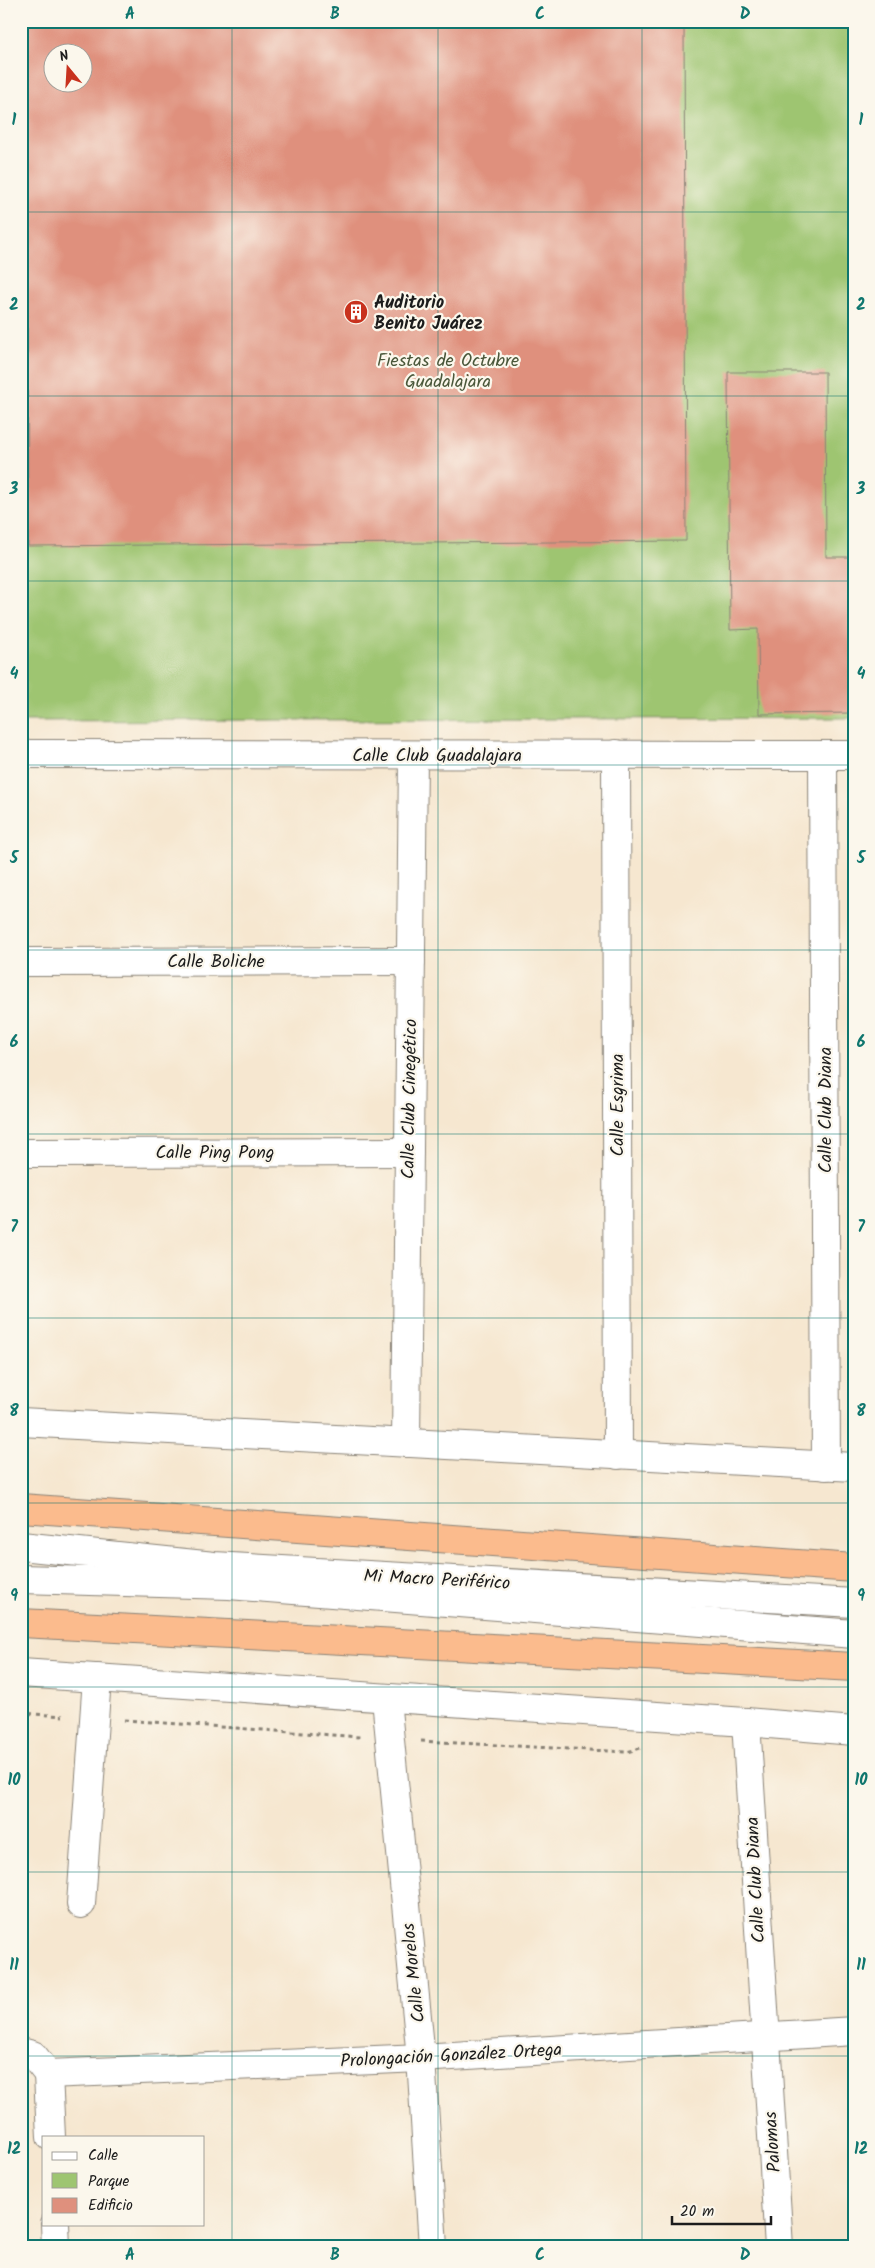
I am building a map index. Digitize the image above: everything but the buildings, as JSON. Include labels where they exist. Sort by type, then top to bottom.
[{"type":"highway","points":[[21,1508],[854,1568]]},
{"type":"highway","points":[[785,1562],[854,1557]]},
{"type":"highway","points":[[21,1623],[854,1667]]},
{"type":"street","name":"Calle Club Guadalajara","points":[[21,754],[854,755]]},
{"type":"street","name":"Calle Esgrima","points":[[616,754],[618,1455]]},
{"type":"street","name":"Calle Club Cinegético","points":[[406,1443],[413,755]]},
{"type":"street","name":"Calle Club Diana","points":[[823,755],[826,1466]]},
{"type":"street","name":"Calle Boliche","points":[[21,962],[411,961]]},
{"type":"street","name":"Calle Ping Pong","points":[[21,1153],[409,1152]]},
{"type":"street","points":[[21,1422],[854,1467]]},
{"type":"street","name":"Mi Macro Periférico","points":[[21,1546],[214,1566],[854,1603]]},
{"type":"street","name":"Mi Macro Periférico","points":[[21,1580],[230,1585],[854,1634]]},
{"type":"street","points":[[21,1673],[854,1731]]},
{"type":"street","points":[[81,1904],[97,1678]]},
{"type":"street","name":"Calle Morelos","points":[[386,1699],[421,2058],[433,2247]]},
{"type":"street","name":"Calle Club Diana","points":[[746,1722],[764,2037]]},
{"type":"street","name":"Prolongación González Ortega","points":[[48,2074],[421,2058],[854,2031]]},
{"type":"street","name":"Palomas","points":[[764,2037],[779,2247]]},
{"type":"street","points":[[21,2052],[33,2055],[48,2074],[51,2136]]},
{"type":"street","points":[[55,2226],[56,2247]]},
{"type":"path","points":[[21,1713],[390,1739],[627,1752],[645,1747]]},
{"type":"green space","name":"Fiestas de Octubre Guadalajara","points":[[21,21],[854,21],[854,718],[21,721]]},
{"type":"place","name":"Auditorio Benito Juárez","points":[[356,312]]}]
